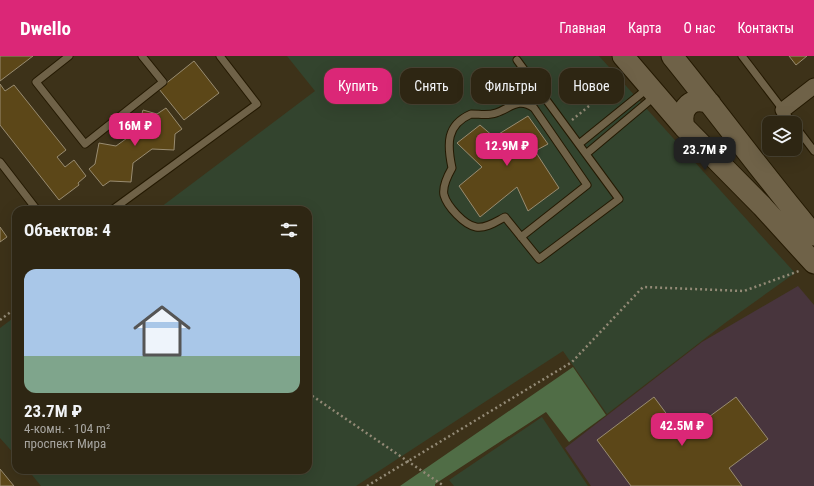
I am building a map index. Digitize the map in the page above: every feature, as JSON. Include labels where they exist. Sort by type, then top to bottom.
[{"type":"main road","points":[[672,56],[778,192],[814,235]]},
{"type":"main road","points":[[625,66],[652,90],[684,127],[762,206],[811,265]]},
{"type":"main road","points":[[684,127],[682,119],[683,111],[688,105],[695,101],[703,100],[710,103]]},
{"type":"street","points":[[783,110],[814,86]]},
{"type":"lane","points":[[69,56],[36,82],[85,144],[163,82],[142,56]]},
{"type":"lane","points":[[117,206],[257,104],[220,56]]},
{"type":"lane","points":[[742,56],[788,116]]},
{"type":"lane","points":[[517,60],[619,199],[539,259],[506,217],[486,226],[476,227],[464,222],[453,211],[444,194],[446,179],[452,168],[448,146],[450,136],[457,124],[472,114],[488,115],[496,113],[517,103],[528,104],[534,108],[587,184],[521,236]]},
{"type":"lane","points":[[579,144],[642,93],[652,90]]},
{"type":"lane","points":[[586,154],[652,90]]},
{"type":"lane","points":[[802,135],[814,151]]},
{"type":"lane","points":[[0,162],[34,206]]},
{"type":"path","points":[[566,126],[625,66]]},
{"type":"path","points":[[367,486],[572,362],[643,287],[744,291],[811,265]]},
{"type":"path","points":[[0,320],[12,311]]},
{"type":"path","points":[[312,396],[444,486]]},
{"type":"shaded area","points":[[798,286],[814,305],[814,486],[591,486],[565,448],[702,342]]},
{"type":"green space","points":[[287,56],[599,56],[610,68],[559,68],[559,104],[624,104],[624,84],[795,273],[725,323],[607,414],[563,351],[356,486],[41,486],[31,474],[312,474],[312,206],[162,206],[315,91]]},
{"type":"green space","points":[[12,319],[12,452],[0,438],[0,328]]},
{"type":"green space","points":[[573,367],[606,415],[569,442],[546,412],[435,484],[435,486],[400,486]]},
{"type":"green space","points":[[542,417],[588,486],[454,486],[449,480]]},
{"type":"building","points":[[0,56],[33,56],[0,81]]},
{"type":"building","points":[[789,56],[807,56],[796,65]]},
{"type":"building","points":[[194,61],[219,93],[184,120],[159,89]]},
{"type":"building","points":[[0,84],[5,91],[14,85],[66,150],[57,157],[65,167],[74,160],[86,176],[78,183],[79,185],[59,200],[0,125]]},
{"type":"building","points":[[166,108],[182,129],[175,134],[174,150],[152,149],[133,163],[131,182],[110,181],[103,186],[89,169],[95,164],[99,143],[116,146],[137,131],[143,110],[157,114]]},
{"type":"building","points":[[528,116],[548,144],[535,151],[559,188],[528,211],[517,187],[480,217],[459,186],[482,167],[457,143],[480,125],[494,137]]},
{"type":"building","points":[[0,227],[7,237],[0,242]]},
{"type":"building","points":[[654,397],[683,436],[736,397],[768,439],[729,468],[742,486],[631,486],[597,440]]},
{"type":"building","points":[[0,469],[14,486],[0,486]]}]
